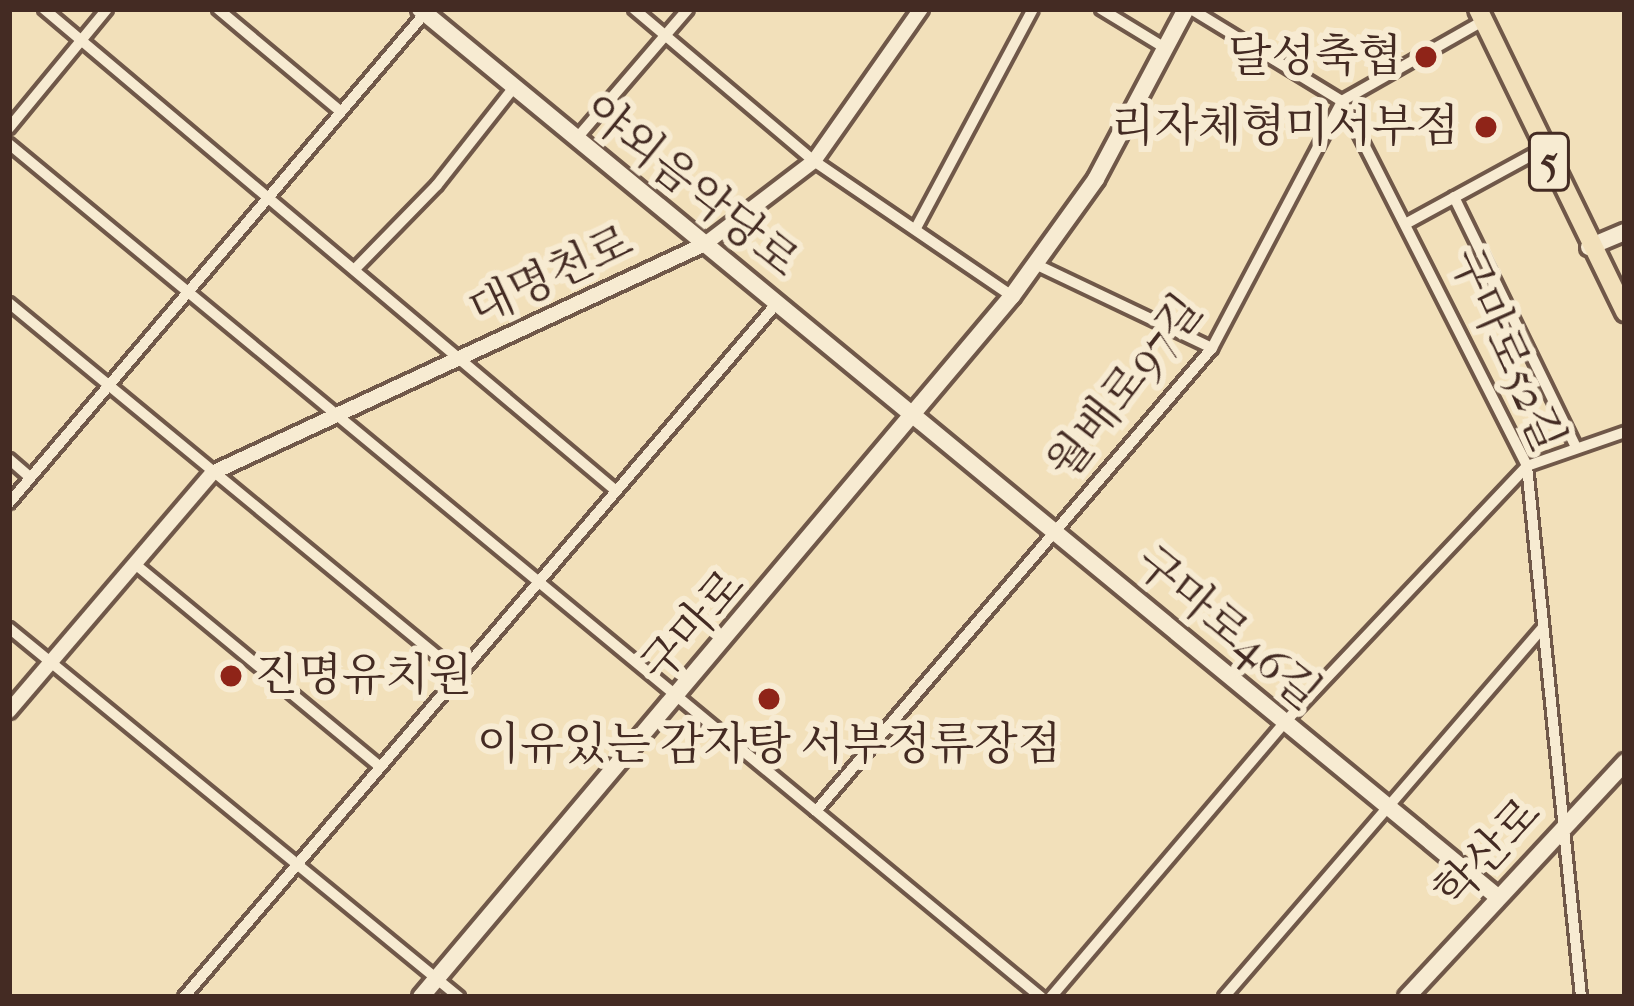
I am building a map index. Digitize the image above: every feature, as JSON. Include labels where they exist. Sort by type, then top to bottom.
[{"type":"main road","name":"구마로","points":[[421,997],[916,417],[1012,296],[1096,179],[1189,9]]},
{"type":"main road","name":"야외음악당로","points":[[423,11],[916,417]]},
{"type":"main road","name":"5","points":[[1480,15],[1589,247],[1625,312]]},
{"type":"main road","points":[[1589,247],[1625,232]]},
{"type":"main road","name":"구마로46길","points":[[916,417],[1495,895]]},
{"type":"main road","name":"학산로","points":[[1407,997],[1495,895],[1625,762]]},
{"type":"street","points":[[44,9],[460,357]]},
{"type":"street","points":[[9,128],[107,9]]},
{"type":"street","points":[[218,9],[341,112]]},
{"type":"street","points":[[634,9],[814,160],[1012,296]]},
{"type":"street","points":[[577,138],[688,9]]},
{"type":"street","points":[[903,9],[919,16]]},
{"type":"street","points":[[916,228],[1033,9]]},
{"type":"street","points":[[1101,9],[1165,48]]},
{"type":"street","points":[[1189,9],[1342,100],[1480,15]]},
{"type":"street","points":[[9,503],[423,11]]},
{"type":"street","name":"대명천로","points":[[9,711],[212,473],[706,244],[814,160],[919,16]]},
{"type":"street","points":[[355,269],[437,185],[514,87]]},
{"type":"street","name":"구마로52길","points":[[1342,100],[1409,222],[1527,466],[1581,997]]},
{"type":"street","name":"월배로97길","points":[[816,811],[1212,348],[1342,100]]},
{"type":"street","points":[[9,144],[676,700],[1041,997]]},
{"type":"street","points":[[1409,222],[1544,148]]},
{"type":"street","points":[[1454,197],[1576,447]]},
{"type":"street","points":[[1035,264],[1212,348]]},
{"type":"street","points":[[9,303],[458,673]]},
{"type":"street","points":[[184,997],[777,303]]},
{"type":"street","name":"대명천로","points":[[460,357],[615,490]]},
{"type":"street","points":[[1051,997],[1285,722],[1527,466],[1625,432]]},
{"type":"street","points":[[9,459],[30,477]]},
{"type":"street","points":[[135,563],[380,766]]},
{"type":"street","points":[[9,628],[459,997]]},
{"type":"street","points":[[1224,997],[1544,628]]},
{"type":"place","name":"달성축협","points":[[1426,57]]},
{"type":"place","name":"리자체형미서부점","points":[[1486,127]]},
{"type":"place","name":"진명유치원","points":[[231,676]]},
{"type":"place","name":"이유있는 감자탕 서부정류장점","points":[[769,699]]}]
